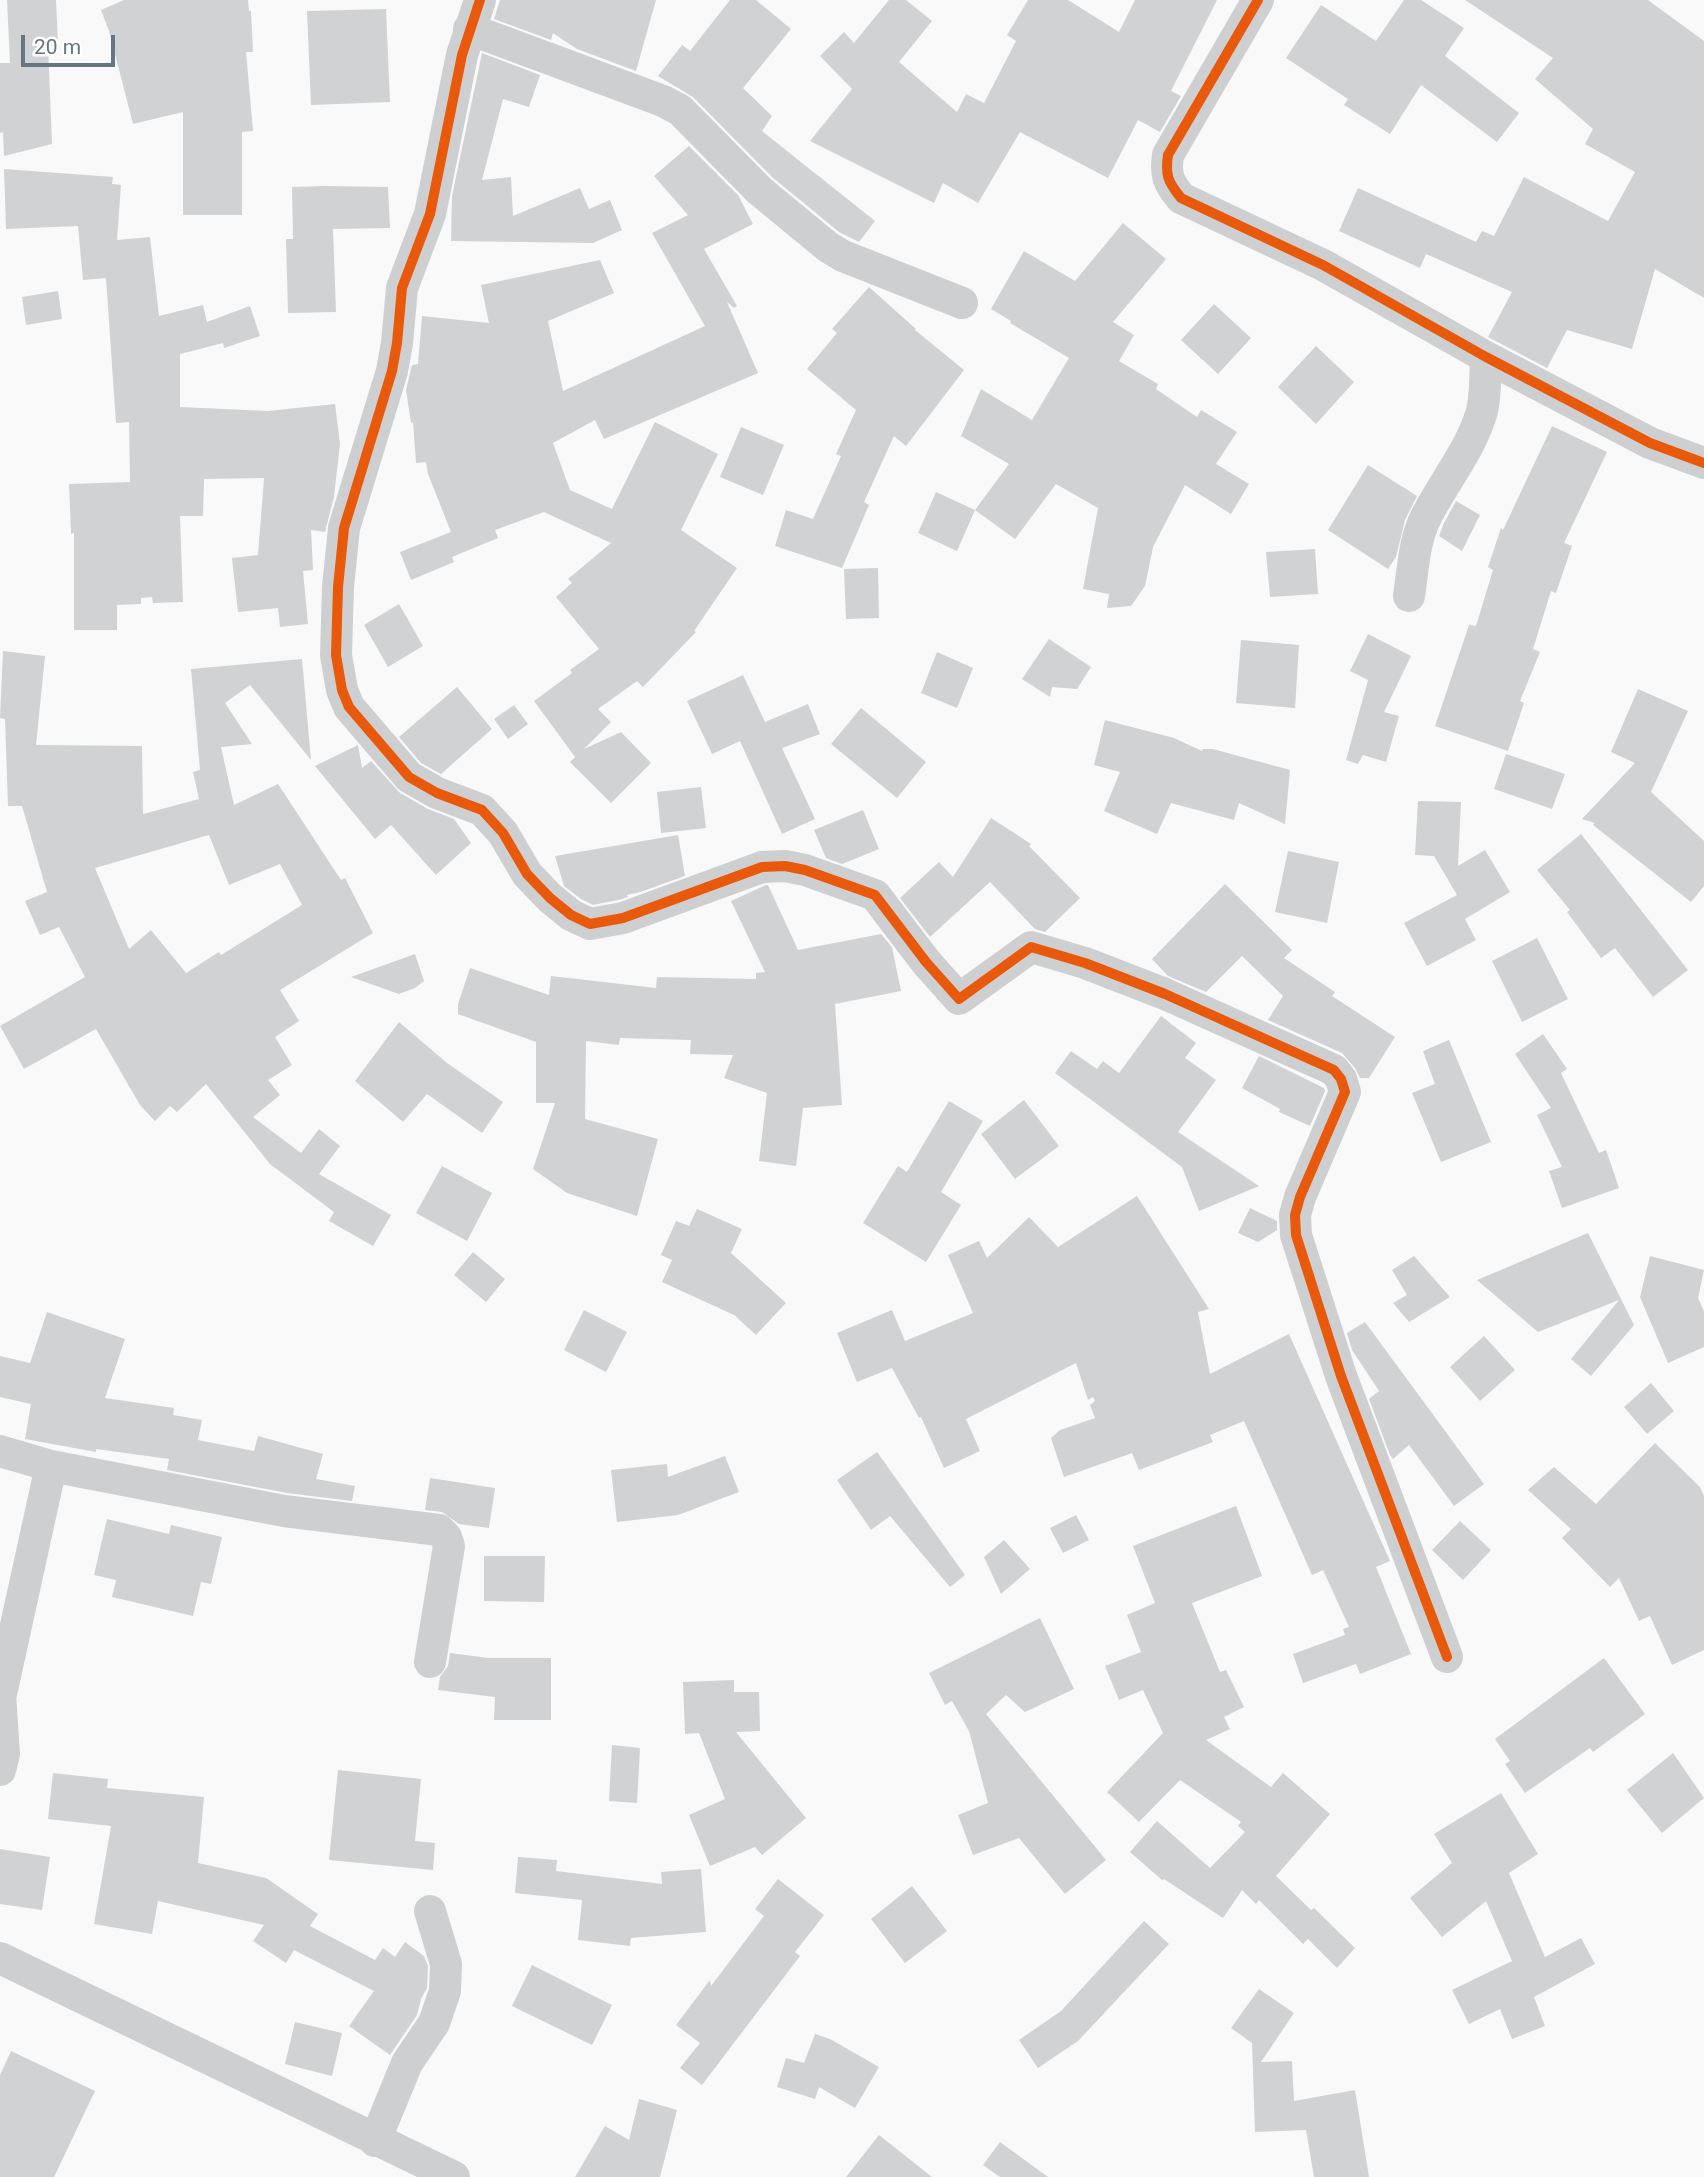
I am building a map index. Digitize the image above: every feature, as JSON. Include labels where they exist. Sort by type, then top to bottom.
[{"type":"street","points":[[480,0],[469,29],[444,135],[430,214],[402,288],[392,371],[344,528],[338,587],[336,655],[342,690],[349,707],[409,777],[437,793],[482,810],[503,833],[534,882],[570,915],[590,924],[623,918],[762,867],[785,866],[806,870],[875,895],[958,999],[1031,947],[1165,994],[1334,1070],[1341,1079],[1345,1092],[1300,1198],[1295,1215],[1296,1235],[1341,1376],[1447,1657]]},
{"type":"street","points":[[1258,0],[1168,155],[1166,172],[1172,187],[1181,198],[1323,265],[1486,357],[1650,443],[1704,463]]},
{"type":"street","points":[[469,29],[663,101],[680,110],[760,191],[828,247],[843,256],[962,303]]},
{"type":"street","points":[[1409,596],[1422,525],[1467,447],[1482,411],[1486,357]]},
{"type":"street","points":[[0,1451],[51,1466],[284,1511],[439,1530],[446,1537],[449,1546],[430,1662]]},
{"type":"street","points":[[0,1770],[4,1754],[0,1693],[51,1466]]},
{"type":"street","points":[[375,2141],[407,2063],[434,2023],[445,1991],[446,1964],[430,1911]]},
{"type":"street","points":[[0,1958],[454,2177]]},
{"type":"building","points":[[7,0],[56,0],[58,45],[48,46],[52,144],[4,156],[3,132],[0,133],[0,63],[10,63]]},
{"type":"building","points":[[124,0],[248,0],[253,52],[246,52],[253,131],[242,132],[242,215],[183,215],[183,112],[133,124],[101,10]]},
{"type":"building","points":[[500,0],[656,0],[636,71],[577,49],[553,33],[551,40],[494,19]]},
{"type":"building","points":[[730,0],[756,0],[791,29],[743,88],[772,116],[762,131],[875,221],[859,242],[839,232],[772,177],[693,97],[658,76],[682,45],[690,51]]},
{"type":"building","points":[[889,0],[906,0],[932,21],[899,62],[957,112],[966,94],[984,103],[1016,41],[1007,35],[1028,0],[1068,0],[1119,32],[1135,0],[1217,0],[1171,91],[1181,96],[1160,132],[1138,120],[1108,178],[1020,132],[978,203],[943,183],[934,203],[810,141],[852,89],[820,56],[844,32],[854,43]]},
{"type":"building","points":[[1404,0],[1421,0],[1464,28],[1445,56],[1519,113],[1497,142],[1421,85],[1390,134],[1344,105],[1348,99],[1286,58],[1321,5],[1376,41]]},
{"type":"building","points":[[1465,0],[1648,0],[1704,41],[1704,298],[1655,269],[1632,349],[1567,330],[1547,368],[1488,337],[1512,292],[1426,254],[1420,268],[1339,231],[1358,188],[1476,242],[1482,231],[1494,236],[1524,177],[1608,221],[1635,172],[1585,144],[1593,129],[1535,79],[1553,58]]},
{"type":"building","points":[[386,9],[390,102],[311,105],[307,11]]},
{"type":"building","points":[[482,53],[540,75],[529,107],[503,99],[482,180],[511,177],[513,216],[580,188],[589,209],[610,200],[622,230],[593,243],[451,241],[452,196]]},
{"type":"building","points":[[689,146],[738,195],[753,224],[704,249],[737,306],[734,308],[727,302],[758,373],[604,439],[595,420],[553,443],[570,490],[612,509],[655,422],[718,454],[681,530],[737,568],[694,631],[696,632],[643,687],[637,681],[598,709],[611,722],[584,749],[621,732],[651,763],[611,803],[570,762],[575,757],[534,701],[599,649],[556,597],[572,583],[568,579],[611,543],[544,512],[495,530],[498,538],[452,557],[454,562],[411,580],[400,552],[451,532],[428,474],[426,462],[416,463],[413,422],[411,423],[406,390],[412,365],[418,364],[422,316],[489,323],[481,285],[600,260],[614,293],[548,321],[563,391],[705,326],[652,233],[688,215],[654,176]]},
{"type":"building","points":[[4,169],[113,177],[112,184],[121,185],[117,240],[150,237],[159,316],[203,305],[207,322],[250,306],[260,336],[224,348],[223,343],[180,354],[180,407],[268,411],[335,404],[340,444],[334,497],[325,532],[311,530],[313,570],[303,571],[308,624],[280,627],[278,608],[238,612],[232,558],[258,555],[264,478],[204,479],[203,516],[180,516],[183,602],[153,603],[152,597],[141,598],[141,604],[117,605],[117,630],[74,630],[74,533],[71,534],[69,484],[130,482],[129,422],[116,423],[106,278],[83,280],[78,226],[6,229]]},
{"type":"building","points":[[292,187],[388,187],[390,228],[333,229],[336,312],[288,313],[286,239],[293,239]]},
{"type":"building","points":[[1123,223],[1166,259],[1113,322],[1134,335],[1119,361],[1158,384],[1156,389],[1197,417],[1201,410],[1237,432],[1216,464],[1249,484],[1231,514],[1185,485],[1153,547],[1145,586],[1131,606],[1107,608],[1109,594],[1083,589],[1098,508],[1056,484],[1015,539],[975,510],[1009,464],[961,436],[981,389],[1032,420],[1069,358],[991,309],[1024,251],[1075,281]]},
{"type":"building","points":[[869,287],[915,330],[964,370],[906,446],[894,436],[864,502],[869,505],[842,568],[775,546],[786,510],[813,519],[841,456],[836,454],[856,410],[807,369],[837,333],[832,329]]},
{"type":"building","points":[[58,291],[62,319],[26,325],[22,297]]},
{"type":"building","points":[[1214,304],[1251,338],[1218,374],[1181,340]]},
{"type":"building","points":[[1316,346],[1354,382],[1316,424],[1278,387]]},
{"type":"building","points":[[1552,426],[1607,452],[1564,543],[1572,546],[1556,593],[1551,591],[1533,649],[1540,652],[1520,701],[1524,703],[1508,751],[1435,726],[1469,625],[1476,626],[1493,570],[1488,567],[1501,528],[1503,530]]},
{"type":"building","points":[[741,427],[784,445],[763,495],[720,477]]},
{"type":"building","points":[[1368,465],[1417,496],[1405,520],[1396,557],[1388,569],[1328,530]]},
{"type":"building","points":[[936,492],[975,510],[957,551],[918,533]]},
{"type":"building","points":[[1456,501],[1480,515],[1462,551],[1439,536]]},
{"type":"building","points":[[1315,549],[1318,594],[1270,597],[1266,552]]},
{"type":"building","points":[[878,568],[879,618],[846,619],[844,569]]},
{"type":"building","points":[[399,604],[423,646],[388,667],[364,625]]},
{"type":"building","points":[[1368,634],[1411,656],[1384,712],[1399,716],[1386,762],[1363,755],[1358,764],[1346,760],[1368,680],[1350,671]]},
{"type":"building","points":[[1049,639],[1091,667],[1077,689],[1052,687],[1050,697],[1022,679]]},
{"type":"building","points":[[1241,640],[1299,645],[1295,708],[1236,703]]},
{"type":"building","points":[[3,651],[45,656],[36,745],[142,746],[143,814],[199,799],[193,772],[200,770],[191,669],[302,659],[311,760],[250,685],[225,703],[252,744],[221,747],[234,805],[278,784],[341,880],[345,878],[373,933],[280,990],[299,1021],[275,1037],[292,1065],[268,1080],[280,1095],[253,1117],[301,1153],[319,1129],[340,1146],[319,1174],[391,1215],[373,1246],[329,1221],[334,1212],[270,1164],[206,1084],[177,1112],[170,1106],[155,1121],[140,1105],[96,1029],[24,1069],[0,1026],[85,977],[59,927],[40,935],[25,901],[47,892],[22,806],[8,806],[5,719],[0,718]],"holes":[[[209,835],[229,885],[280,864],[302,905],[221,955],[219,952],[186,973],[151,930],[129,949],[95,868]]]},
{"type":"building","points":[[937,652],[973,668],[957,708],[921,693]]},
{"type":"building","points":[[743,675],[765,722],[808,704],[820,734],[782,748],[815,819],[782,834],[740,741],[712,754],[687,701]]},
{"type":"building","points":[[457,687],[492,729],[441,774],[421,763],[399,737]]},
{"type":"building","points":[[1638,689],[1688,711],[1651,792],[1704,841],[1704,886],[1691,902],[1593,825],[1595,823],[1582,819],[1635,763],[1611,752]]},
{"type":"building","points":[[514,705],[528,724],[508,739],[494,719]]},
{"type":"building","points":[[861,708],[926,762],[897,798],[831,744]]},
{"type":"building","points":[[1105,720],[1174,738],[1202,751],[1213,749],[1290,770],[1285,824],[1239,803],[1234,820],[1171,803],[1157,834],[1104,811],[1120,772],[1094,765]]},
{"type":"building","points":[[358,745],[362,768],[371,761],[400,793],[428,809],[454,819],[471,843],[436,875],[391,825],[375,839],[315,766]]},
{"type":"building","points":[[1506,754],[1565,774],[1552,809],[1494,789]]},
{"type":"building","points":[[701,787],[706,828],[661,833],[657,792]]},
{"type":"building","points":[[1418,801],[1461,802],[1458,866],[1485,850],[1510,892],[1465,919],[1476,940],[1427,966],[1404,923],[1457,895],[1434,856],[1415,855]]},
{"type":"building","points":[[863,810],[879,849],[842,864],[826,858],[814,830]]},
{"type":"building","points":[[991,818],[1031,844],[1029,846],[1080,898],[1045,932],[1035,929],[990,882],[930,937],[900,898],[939,862],[953,877]]},
{"type":"building","points":[[1581,834],[1688,970],[1653,997],[1615,948],[1601,958],[1567,912],[1570,910],[1537,870]]},
{"type":"building","points":[[678,835],[685,876],[627,895],[628,897],[593,905],[564,886],[555,856]]},
{"type":"building","points":[[1288,851],[1339,862],[1327,923],[1275,912]]},
{"type":"building","points":[[1225,884],[1292,950],[1284,958],[1335,992],[1332,996],[1395,1037],[1369,1078],[1360,1078],[1342,1053],[1268,1020],[1283,996],[1242,956],[1206,992],[1168,976],[1152,959]]},
{"type":"building","points":[[766,885],[798,950],[881,934],[892,947],[901,991],[835,1004],[842,1105],[803,1108],[796,1166],[759,1161],[767,1093],[724,1078],[733,1055],[690,1054],[691,1040],[620,1038],[619,1045],[586,1041],[585,1119],[658,1139],[637,1216],[567,1193],[533,1169],[555,1103],[536,1103],[536,1042],[458,1014],[458,1004],[470,968],[549,995],[551,976],[656,988],[657,977],[756,979],[756,973],[765,972],[731,901]]},
{"type":"building","points":[[1537,938],[1568,999],[1522,1022],[1492,961]]},
{"type":"building","points":[[415,954],[424,981],[399,994],[351,977]]},
{"type":"building","points":[[1161,1016],[1196,1043],[1185,1058],[1216,1080],[1178,1132],[1259,1186],[1199,1211],[1182,1167],[1055,1073],[1071,1051],[1097,1069],[1103,1061],[1119,1073]]},
{"type":"building","points":[[399,1022],[447,1063],[503,1102],[482,1133],[427,1094],[403,1122],[355,1081]]},
{"type":"building","points":[[1543,1034],[1567,1069],[1561,1073],[1599,1153],[1606,1150],[1619,1188],[1562,1208],[1549,1171],[1562,1167],[1537,1115],[1551,1108],[1515,1054]]},
{"type":"building","points":[[1449,1040],[1491,1142],[1441,1162],[1412,1093],[1435,1084],[1423,1051]]},
{"type":"building","points":[[1259,1056],[1324,1088],[1310,1126],[1279,1112],[1280,1109],[1242,1088]]},
{"type":"building","points":[[1024,1100],[1059,1146],[1015,1179],[981,1134]]},
{"type":"building","points":[[949,1101],[983,1121],[941,1192],[961,1205],[926,1262],[863,1223],[898,1166],[907,1172]]},
{"type":"building","points":[[442,1166],[492,1193],[467,1241],[416,1213]]},
{"type":"building","points":[[1137,1196],[1209,1309],[1198,1312],[1210,1374],[1289,1334],[1390,1561],[1376,1567],[1411,1654],[1360,1674],[1356,1664],[1303,1683],[1293,1654],[1345,1635],[1343,1629],[1349,1627],[1323,1570],[1312,1575],[1244,1421],[1210,1435],[1213,1442],[1139,1470],[1132,1453],[1064,1477],[1051,1438],[1060,1430],[1095,1418],[1090,1405],[1095,1401],[1093,1397],[1088,1400],[1076,1363],[966,1419],[980,1451],[944,1468],[921,1417],[919,1418],[892,1368],[857,1382],[837,1333],[892,1310],[905,1341],[973,1313],[948,1255],[979,1241],[987,1258],[1029,1217],[1058,1247]]},
{"type":"building","points":[[1250,1208],[1277,1221],[1277,1230],[1258,1242],[1238,1233]]},
{"type":"building","points":[[697,1209],[742,1229],[731,1253],[786,1303],[756,1335],[734,1315],[662,1282],[672,1260],[661,1255],[676,1221],[689,1226]]},
{"type":"building","points":[[1588,1233],[1634,1325],[1591,1376],[1571,1359],[1619,1300],[1538,1332],[1477,1280]]},
{"type":"building","points":[[473,1252],[505,1279],[486,1302],[454,1275]]},
{"type":"building","points":[[1414,1256],[1450,1297],[1409,1322],[1393,1303],[1407,1295],[1392,1270]]},
{"type":"building","points":[[1650,1256],[1704,1270],[1698,1298],[1704,1311],[1704,1347],[1668,1363],[1640,1297]]},
{"type":"building","points":[[584,1310],[627,1332],[606,1372],[564,1350]]},
{"type":"building","points":[[47,1312],[125,1339],[105,1398],[174,1408],[173,1415],[202,1420],[198,1440],[254,1451],[258,1436],[323,1454],[316,1479],[355,1486],[352,1501],[287,1493],[167,1470],[169,1459],[96,1449],[96,1452],[25,1439],[31,1404],[0,1397],[0,1356],[30,1363]]},
{"type":"building","points":[[1365,1322],[1484,1484],[1454,1506],[1409,1445],[1393,1459],[1390,1455],[1369,1399],[1379,1391],[1352,1350],[1347,1333]]},
{"type":"building","points":[[1484,1336],[1515,1370],[1480,1401],[1450,1367]]},
{"type":"building","points":[[1651,1383],[1674,1411],[1647,1434],[1624,1407]]},
{"type":"building","points":[[1655,1443],[1700,1487],[1704,1496],[1704,1650],[1672,1665],[1650,1616],[1639,1621],[1619,1578],[1610,1587],[1562,1538],[1571,1529],[1528,1490],[1554,1467],[1596,1504]]},
{"type":"building","points":[[877,1452],[965,1575],[950,1587],[890,1516],[871,1530],[837,1480]]},
{"type":"building","points":[[725,1456],[739,1492],[678,1515],[617,1522],[611,1470],[667,1464],[668,1477]]},
{"type":"building","points":[[430,1478],[495,1488],[489,1528],[459,1524],[442,1512],[425,1510]]},
{"type":"building","points":[[1236,1506],[1262,1576],[1192,1603],[1220,1672],[1226,1670],[1244,1707],[1224,1717],[1230,1729],[1206,1740],[1271,1787],[1283,1773],[1330,1814],[1276,1876],[1355,1948],[1337,1968],[1308,1939],[1303,1944],[1259,1900],[1256,1904],[1242,1890],[1223,1918],[1162,1880],[1130,1852],[1157,1821],[1210,1868],[1245,1832],[1238,1826],[1241,1822],[1180,1780],[1139,1822],[1107,1792],[1163,1733],[1143,1690],[1119,1700],[1105,1666],[1141,1652],[1127,1615],[1155,1603],[1133,1546]]},
{"type":"building","points":[[1076,1515],[1089,1540],[1063,1553],[1050,1528]]},
{"type":"building","points":[[107,1519],[169,1534],[171,1525],[222,1537],[211,1584],[201,1582],[193,1616],[112,1597],[116,1580],[94,1575]]},
{"type":"building","points":[[1460,1521],[1491,1550],[1463,1580],[1432,1550]]},
{"type":"building","points":[[1004,1540],[1030,1569],[1001,1594],[984,1557]]},
{"type":"building","points":[[484,1556],[545,1556],[544,1602],[484,1601]]},
{"type":"building","points":[[1040,1618],[1074,1689],[1025,1712],[1006,1695],[986,1714],[1106,1860],[1065,1894],[1019,1838],[973,1855],[958,1815],[988,1803],[969,1731],[952,1701],[945,1705],[929,1673]]},
{"type":"building","points":[[450,1653],[488,1658],[551,1658],[551,1720],[494,1720],[495,1697],[438,1690],[440,1677],[448,1666]]},
{"type":"building","points":[[1604,1658],[1645,1714],[1593,1752],[1590,1748],[1525,1793],[1505,1764],[1510,1761],[1495,1739]]},
{"type":"building","points":[[734,1680],[734,1692],[759,1692],[760,1731],[736,1732],[806,1818],[762,1855],[755,1847],[710,1866],[689,1815],[725,1799],[699,1733],[685,1734],[683,1682]]},
{"type":"building","points":[[612,1745],[640,1748],[637,1803],[609,1801]]},
{"type":"building","points":[[1673,1753],[1704,1798],[1662,1833],[1627,1790]]},
{"type":"building","points":[[338,1770],[421,1779],[415,1841],[435,1843],[433,1870],[329,1860]]},
{"type":"building","points":[[53,1773],[108,1779],[107,1788],[204,1797],[198,1863],[266,1878],[318,1914],[310,1926],[375,1960],[383,1948],[395,1957],[405,1942],[424,1956],[428,1966],[427,1988],[417,2015],[390,2055],[349,2026],[374,1991],[294,1950],[286,1963],[253,1941],[264,1925],[158,1901],[152,1934],[94,1924],[111,1826],[48,1819]]},
{"type":"building","points":[[1501,1793],[1538,1854],[1509,1873],[1545,1957],[1581,1938],[1595,1964],[1534,1997],[1545,2026],[1512,2039],[1500,2009],[1469,2024],[1452,1990],[1512,1961],[1486,1901],[1442,1937],[1410,1898],[1452,1863],[1434,1834]]},
{"type":"building","points":[[0,1849],[50,1857],[42,1910],[0,1904]]},
{"type":"building","points":[[518,1857],[557,1860],[556,1871],[662,1884],[661,1872],[701,1869],[706,1932],[631,1938],[630,1946],[578,1940],[582,1900],[515,1893]]},
{"type":"building","points":[[778,1879],[824,1915],[795,1952],[800,1956],[702,2085],[680,2068],[700,2043],[676,2025],[710,1980],[711,1986],[764,1916],[755,1909]]},
{"type":"building","points":[[912,1886],[947,1931],[905,1963],[871,1919]]},
{"type":"building","points":[[1144,1921],[1169,1944],[1078,2041],[1038,2068],[1019,2040],[1061,2011]]},
{"type":"building","points":[[532,1965],[612,2005],[592,2045],[512,2006]]},
{"type":"building","points":[[1259,1989],[1294,2013],[1261,2062],[1292,2061],[1294,2101],[1355,2090],[1369,2177],[1314,2177],[1306,2130],[1255,2132],[1252,2043],[1231,2028]]},
{"type":"building","points":[[295,2022],[342,2033],[332,2076],[285,2064]]},
{"type":"building","points":[[815,2034],[830,2039],[879,2067],[855,2108],[819,2087],[815,2099],[777,2087],[786,2058],[804,2063]]},
{"type":"building","points":[[11,2051],[95,2091],[54,2177],[0,2177],[0,2075]]},
{"type":"building","points":[[639,2099],[677,2110],[660,2177],[575,2177],[605,2126],[629,2140]]},
{"type":"building","points":[[879,2135],[932,2177],[846,2177]]},
{"type":"building","points":[[1000,2142],[1048,2177],[1000,2177],[983,2165]]},
{"type":"cycle path","points":[[480,0],[462,55],[430,214],[402,288],[392,371],[344,528],[338,587],[336,655],[342,690],[349,707],[409,777],[437,793],[482,810],[503,833],[527,874],[571,915],[590,924],[623,918],[762,867],[785,866],[805,870],[875,895],[926,962],[959,999],[1031,947],[1085,963],[1165,994],[1334,1070],[1341,1079],[1345,1092],[1300,1197],[1295,1215],[1296,1235],[1341,1376],[1447,1657]]},
{"type":"cycle path","points":[[1258,0],[1168,155],[1168,178],[1181,198],[1323,265],[1486,357],[1650,443],[1704,463]]}]
